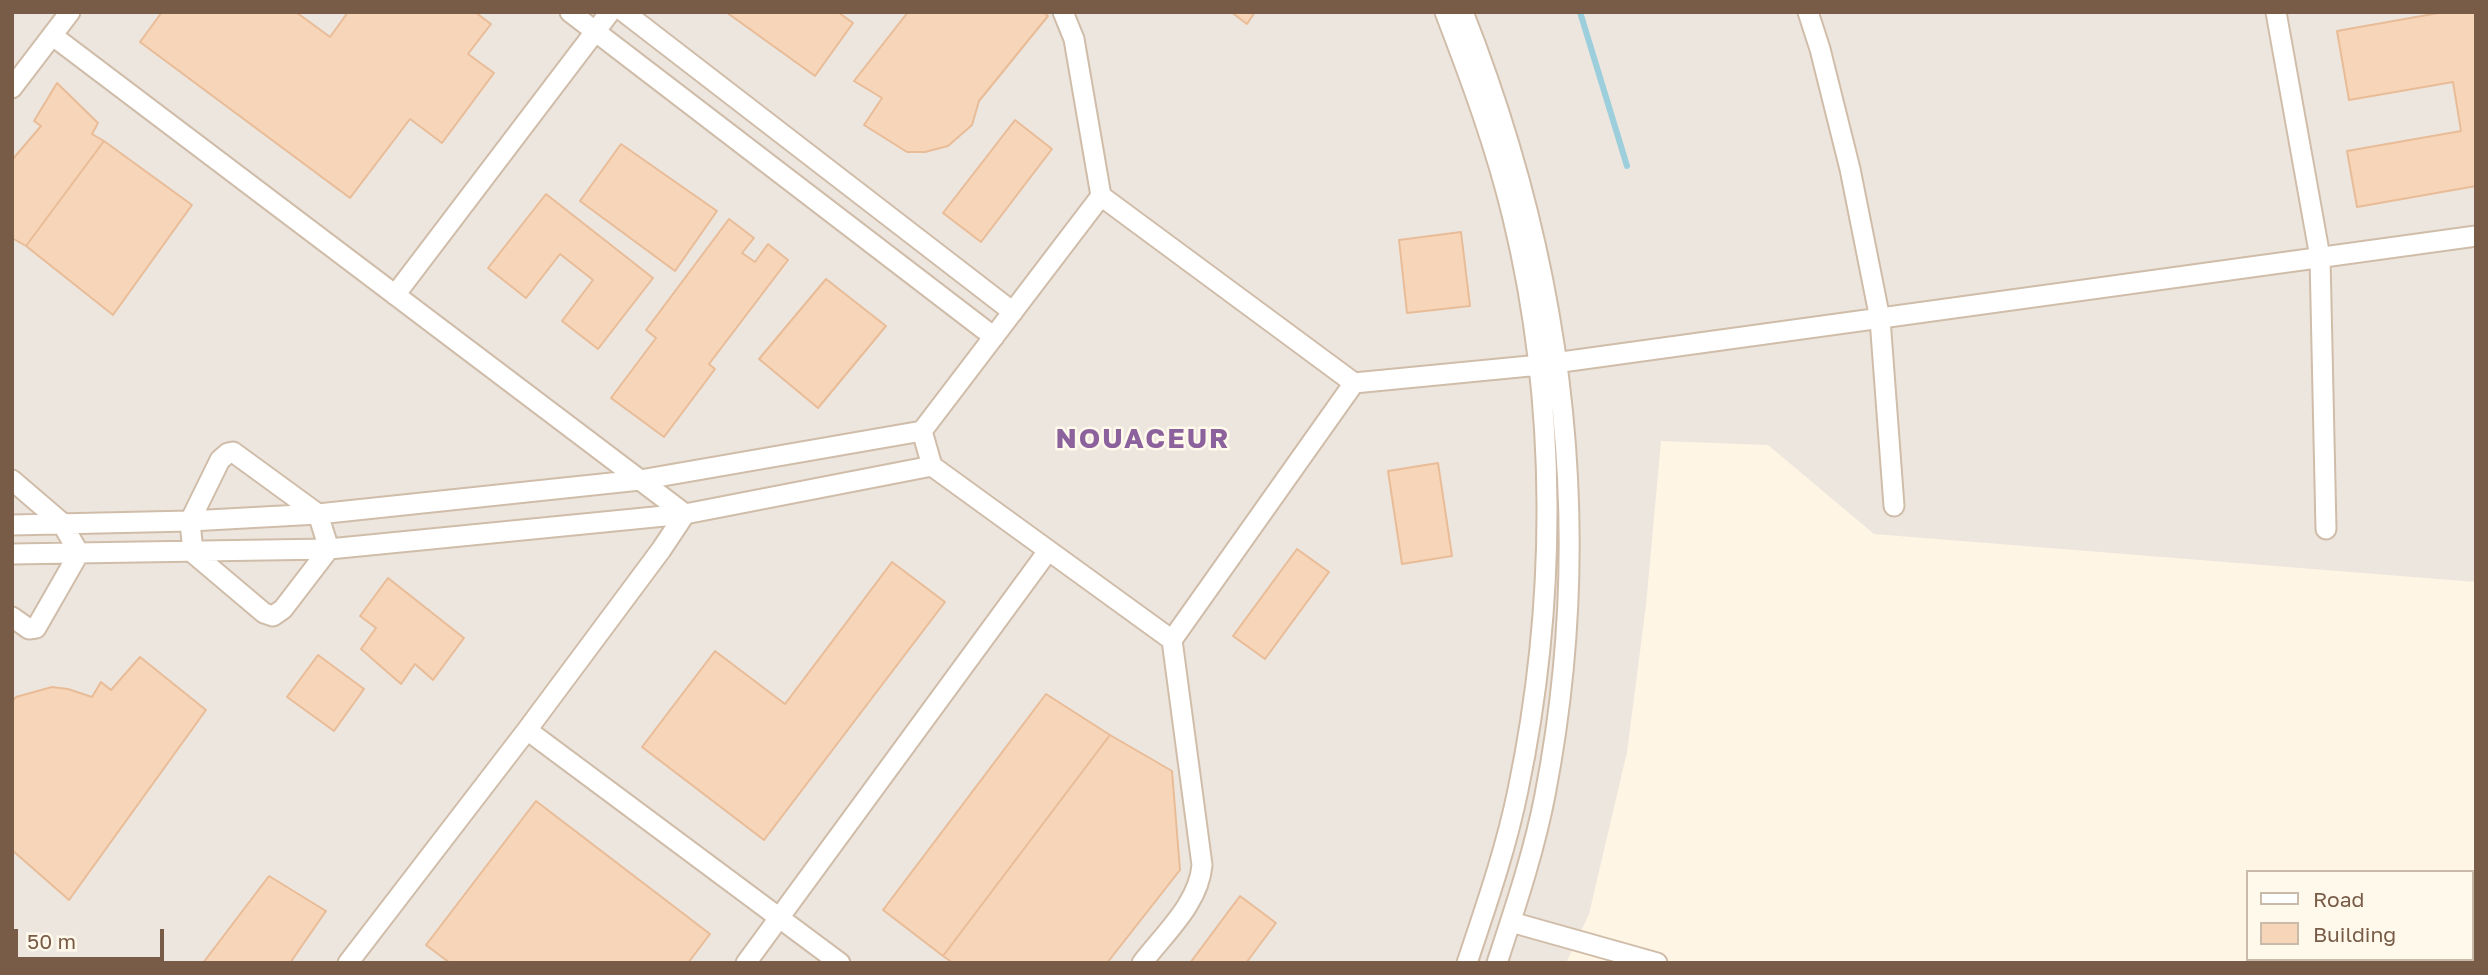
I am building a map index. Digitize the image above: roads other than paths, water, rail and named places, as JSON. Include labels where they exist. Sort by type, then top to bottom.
[{"type":"street","points":[[12,88],[70,12]]},
{"type":"street","points":[[570,12],[994,337]]},
{"type":"street","points":[[394,295],[610,12]]},
{"type":"street","points":[[624,12],[1013,312]]},
{"type":"street","points":[[1063,12],[1074,39],[1101,196],[1354,383],[1548,364],[2476,236]]},
{"type":"street","points":[[1445,12],[1486,124],[1513,219],[1528,292],[1563,408],[1570,514],[1569,609],[1560,703],[1544,797],[1522,889],[1497,963]]},
{"type":"street","points":[[1462,12],[1506,130],[1529,215],[1545,288],[1548,364],[1544,415],[1544,608],[1534,700],[1518,792],[1494,881],[1467,963]]},
{"type":"street","points":[[1808,12],[1850,169],[1880,319],[1894,506]]},
{"type":"street","points":[[2276,12],[2320,257],[2326,528]]},
{"type":"street","points":[[53,36],[685,514]]},
{"type":"street","points":[[12,525],[190,521],[318,514],[640,481],[922,431],[1101,196]]},
{"type":"street","points":[[1142,963],[1194,896],[1202,865],[1172,640],[1354,383]]},
{"type":"street","points":[[922,431],[932,466],[1172,640]]},
{"type":"street","points":[[233,452],[318,514],[329,550],[283,609],[273,616],[264,613],[193,553],[190,521],[220,460],[233,452]]},
{"type":"street","points":[[12,554],[329,550],[685,514],[932,466]]},
{"type":"street","points":[[12,480],[61,522],[79,553]]},
{"type":"street","points":[[348,963],[527,730],[662,550],[685,514]]},
{"type":"street","points":[[746,963],[1048,551]]},
{"type":"street","points":[[12,617],[29,629],[36,628],[79,553]]},
{"type":"street","points":[[527,730],[840,963]]},
{"type":"street","points":[[1511,922],[1657,963]]},
{"type":"waterway","points":[[1580,12],[1627,166]]},
{"type":"district","name":"NOUACEUR","points":[[1143,439]]}]
